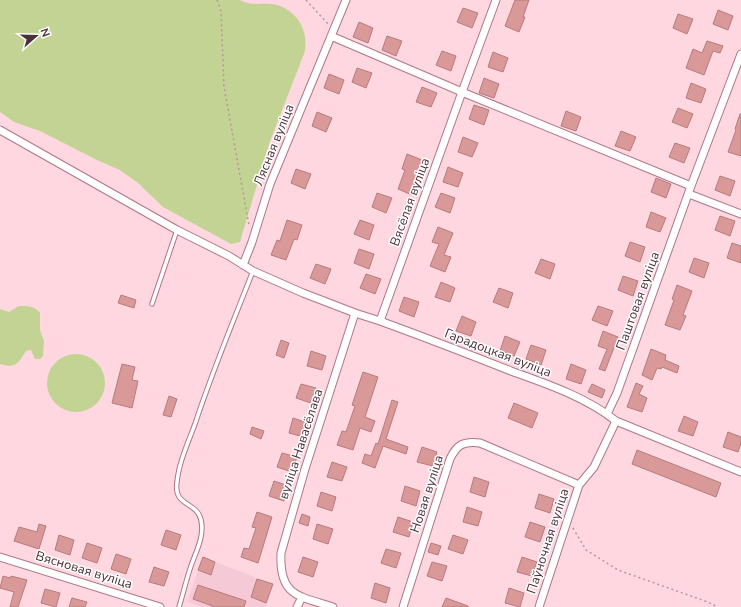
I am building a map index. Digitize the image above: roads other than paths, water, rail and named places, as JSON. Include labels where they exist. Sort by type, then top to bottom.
[{"type":"street","name":"Лясная вуліца","points":[[243,264],[252,242],[270,184],[346,0]]},
{"type":"street","name":"Вясёлая вуліца","points":[[380,321],[496,0]]},
{"type":"street","points":[[333,33],[462,92],[691,186]]},
{"type":"street","name":"Паштовая вуліца","points":[[607,414],[618,393],[691,186],[741,54]]},
{"type":"street","name":"Гарадоцкая вуліца","points":[[0,130],[177,230],[229,256],[253,271],[303,293],[559,389],[589,403],[616,421],[741,472]]},
{"type":"street","points":[[689,194],[741,214]]},
{"type":"street","name":"вуліца Навасёлава","points":[[302,597],[289,590],[285,583],[280,565],[283,541],[355,313]]},
{"type":"street","name":"Паўночная вуліца","points":[[539,607],[580,485],[594,467],[616,421]]},
{"type":"street","name":"Новая вуліца","points":[[402,607],[450,459],[458,447],[464,443],[480,443],[580,485]]},
{"type":"street","name":"Вясновая вуліца","points":[[0,557],[160,607]]},
{"type":"street","points":[[297,607],[302,597],[333,607]]},
{"type":"lane","points":[[152,304],[177,230]]},
{"type":"lane","points":[[179,607],[189,570],[202,533],[200,515],[197,511],[181,501],[176,489],[177,482],[181,465],[206,390],[253,271]]}]
